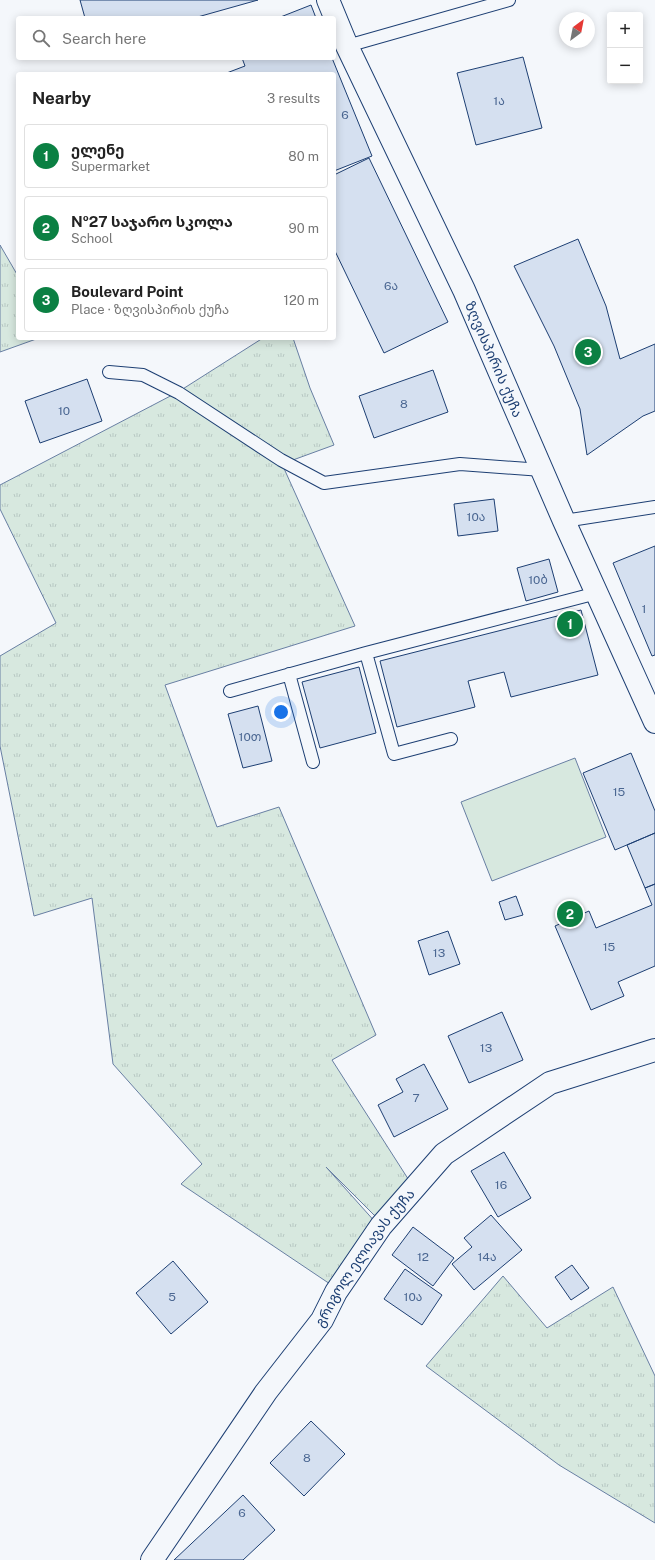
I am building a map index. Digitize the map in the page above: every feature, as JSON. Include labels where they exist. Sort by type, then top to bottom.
[{"type":"street","name":"ზღვისპირის ქუჩა","points":[[328,0],[335,16]]},
{"type":"street","name":"ზღვისპირის ქუჩა","points":[[336,19],[347,46],[464,290],[564,521],[655,722]]},
{"type":"street","name":"გრიგოლ ელიავას ქუჩა","points":[[152,1560],[266,1392],[322,1320],[336,1292],[381,1226],[444,1154],[550,1083],[655,1050]]},
{"type":"lane","points":[[347,46],[509,0]]},
{"type":"lane","points":[[109,372],[143,374],[179,393],[281,460],[324,483],[460,464],[542,470]]},
{"type":"lane","points":[[564,521],[655,507]]},
{"type":"lane","points":[[230,691],[366,653],[597,593]]},
{"type":"lane","points":[[366,653],[394,754],[451,739]]},
{"type":"lane","points":[[289,674],[313,762]]},
{"type":"green space","points":[[0,245],[16,273],[16,340],[33,340],[0,352]]},
{"type":"green space","points":[[260,340],[294,340],[310,388],[334,445],[282,464],[355,626],[165,685],[217,827],[279,807],[376,1035],[332,1060],[412,1185],[381,1222],[326,1167],[377,1224],[336,1288],[181,1184],[202,1164],[113,1064],[92,898],[34,916],[0,746],[0,656],[56,623],[0,509],[0,485],[178,392]]},
{"type":"green space","points":[[575,758],[606,837],[492,881],[461,802]]},
{"type":"green space","points":[[503,1276],[547,1328],[613,1287],[655,1376],[655,1523],[559,1465],[426,1366]]},
{"type":"building","points":[[80,0],[258,0],[201,16],[84,16]]},
{"type":"building","points":[[311,5],[315,16],[283,16]]},
{"type":"building","points":[[523,57],[542,128],[476,145],[457,73]]},
{"type":"building","points":[[243,60],[333,60],[372,156],[336,170],[336,72],[229,72],[245,66]]},
{"type":"building","points":[[369,158],[448,322],[384,353],[336,253],[336,174]]},
{"type":"building","points":[[578,239],[606,306],[620,359],[655,344],[655,411],[643,416],[587,455],[580,409],[554,346],[514,266]]},
{"type":"building","points":[[433,370],[448,412],[374,438],[359,396]]},
{"type":"building","points":[[87,379],[102,421],[40,443],[25,401]]},
{"type":"building","points":[[494,499],[498,531],[458,536],[454,504]]},
{"type":"building","points":[[655,546],[655,655],[652,656],[613,563]]},
{"type":"building","points":[[549,559],[558,592],[526,601],[517,568]]},
{"type":"building","points":[[581,610],[598,675],[511,697],[504,672],[468,681],[475,707],[397,727],[380,661]]},
{"type":"building","points":[[359,667],[376,733],[320,748],[302,682]]},
{"type":"building","points":[[258,706],[272,761],[243,768],[228,714]]},
{"type":"building","points":[[631,753],[655,811],[655,833],[615,850],[583,773]]},
{"type":"building","points":[[655,833],[655,884],[645,888],[627,845]]},
{"type":"building","points":[[655,884],[655,966],[618,982],[624,996],[591,1010],[555,926],[589,911],[596,928],[652,905],[645,888]]},
{"type":"building","points":[[516,896],[523,915],[505,920],[499,902]]},
{"type":"building","points":[[448,931],[460,964],[429,975],[418,941]]},
{"type":"building","points":[[502,1012],[523,1060],[469,1083],[448,1036]]},
{"type":"building","points":[[424,1064],[448,1109],[394,1137],[378,1105],[403,1092],[396,1079]]},
{"type":"building","points":[[504,1152],[531,1198],[498,1217],[471,1171]]},
{"type":"building","points":[[491,1215],[522,1250],[474,1290],[452,1264],[472,1247],[464,1238]]},
{"type":"building","points":[[413,1227],[454,1258],[433,1286],[392,1255]]},
{"type":"building","points":[[173,1261],[208,1302],[171,1334],[136,1293]]},
{"type":"building","points":[[572,1265],[589,1288],[571,1300],[555,1277]]},
{"type":"building","points":[[405,1269],[442,1295],[422,1325],[384,1299]]},
{"type":"building","points":[[311,1421],[345,1454],[304,1496],[270,1463]]},
{"type":"building","points":[[243,1495],[275,1530],[243,1560],[174,1560]]},
{"type":"place","name":"Boulevard Point","points":[[588,352]]},
{"type":"place","name":"ელენე","points":[[570,624]]},
{"type":"place","name":"№27 საჯარო სკოლა","points":[[570,914]]}]
